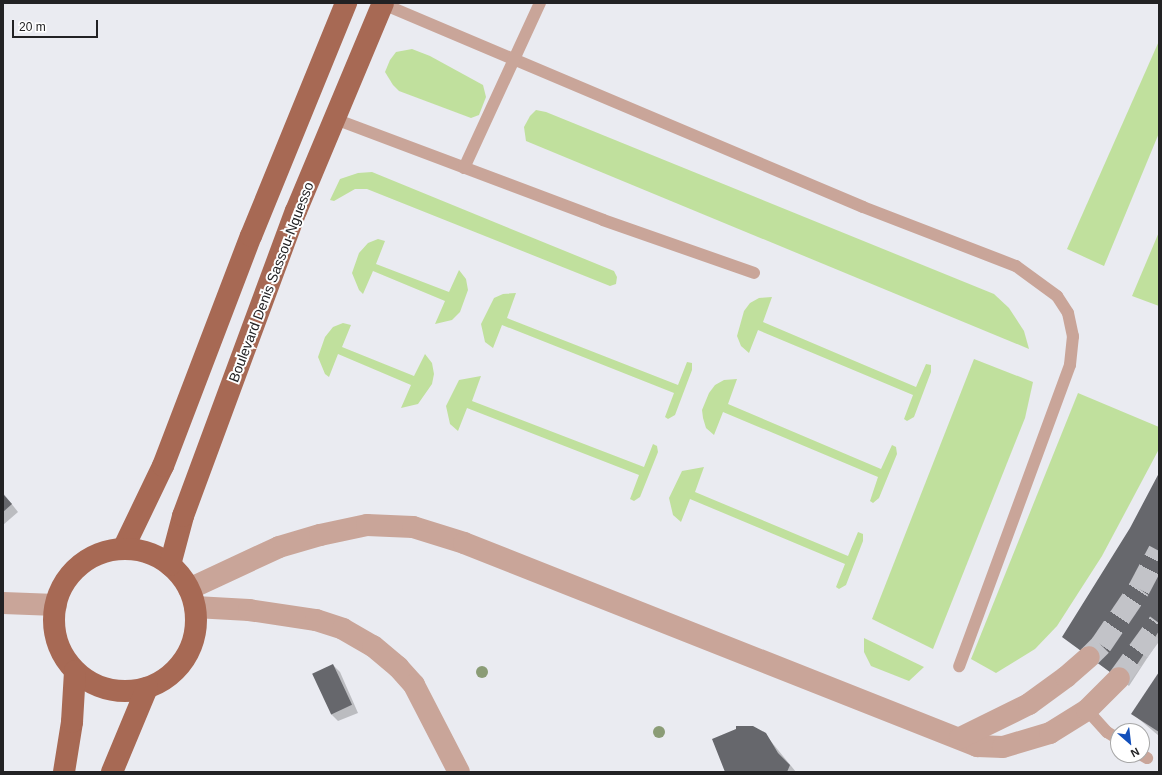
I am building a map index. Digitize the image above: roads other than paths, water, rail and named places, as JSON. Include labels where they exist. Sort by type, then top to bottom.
[{"type":"main road","points":[[123,549],[163,466],[251,236],[346,3]]},
{"type":"main road","name":"Boulevard Denis Sassou-Nguesso","points":[[170,565],[180,524],[296,211],[383,4]]},
{"type":"main road","points":[[123,549],[140,551],[156,556],[170,565],[192,598],[195,636],[183,663],[173,674],[147,688],[128,691],[109,690],[91,683],[75,672],[57,641],[54,622],[56,604],[62,587],[73,572],[87,560],[104,552],[123,549]]},
{"type":"main road","points":[[64,772],[72,722],[75,672]]},
{"type":"main road","points":[[112,772],[147,688]]},
{"type":"street","points":[[192,598],[279,547],[367,525],[413,527],[464,543],[977,746],[1004,747],[1050,733],[1087,710],[1119,678]]},
{"type":"street","points":[[192,598],[284,613],[316,620],[343,629],[373,646],[398,667],[414,685],[459,772]]},
{"type":"street","points":[[3,603],[56,604]]},
{"type":"street","points":[[960,738],[1028,704],[1066,677],[1089,657]]},
{"type":"lane","points":[[464,168],[540,3]]},
{"type":"lane","points":[[383,4],[514,62],[863,207],[1016,266],[1057,296],[1068,314],[1070,321],[1072,336],[1070,365],[959,666]]},
{"type":"lane","points":[[335,118],[464,168],[754,273]]},
{"type":"lane","points":[[1087,710],[1110,733]]},
{"type":"tunnel","points":[[1089,657],[1101,645],[1139,589],[1159,551]]},
{"type":"tunnel","points":[[1119,678],[1159,623]]}]
